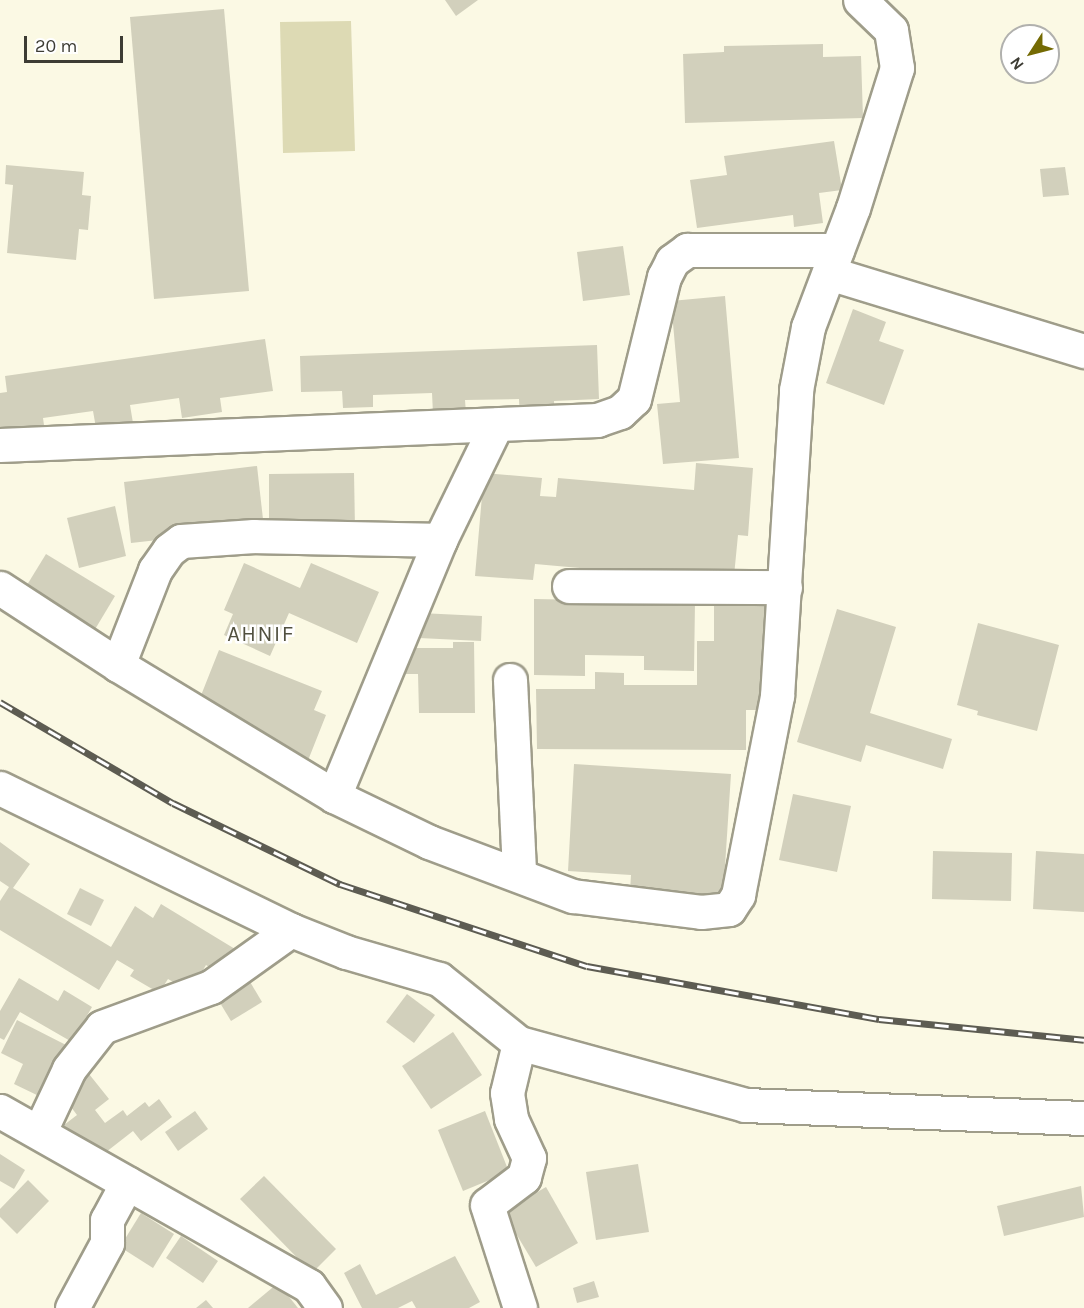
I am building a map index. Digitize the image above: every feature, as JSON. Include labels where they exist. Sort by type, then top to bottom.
[{"type":"street","points":[[0,588],[118,665],[334,796],[429,842],[519,873],[573,896],[701,912],[729,909],[738,895],[777,696],[796,390],[808,327],[833,261],[897,68],[891,30],[860,0]]},
{"type":"street","points":[[0,445],[597,420],[620,412],[634,399],[664,277],[672,261],[687,250],[833,261],[1084,351]]},
{"type":"street","points":[[334,796],[440,540],[496,424]]},
{"type":"street","points":[[118,665],[155,570],[169,550],[181,541],[254,536],[440,540]]},
{"type":"street","points":[[569,586],[785,587]]},
{"type":"street","points":[[510,680],[519,873]]},
{"type":"street","points":[[0,788],[291,930],[345,952],[439,978],[519,1043],[745,1105],[1084,1118]]},
{"type":"street","points":[[40,1131],[69,1069],[102,1027],[211,987],[291,930]]},
{"type":"street","points":[[519,1043],[507,1093],[510,1119],[529,1158],[524,1177],[487,1205],[520,1308]]},
{"type":"street","points":[[0,1111],[40,1131],[309,1286],[325,1308]]},
{"type":"street","points":[[72,1308],[107,1243],[106,1220],[127,1183]]},
{"type":"shaded area","points":[[351,21],[355,151],[283,153],[280,22]]},
{"type":"building","points":[[445,0],[478,0],[456,16]]},
{"type":"building","points":[[224,9],[249,291],[154,299],[130,17]]},
{"type":"building","points":[[823,44],[823,57],[861,56],[863,118],[685,123],[683,54],[724,52],[724,46]]},
{"type":"building","points":[[834,141],[842,190],[819,193],[823,223],[794,227],[793,215],[697,228],[690,180],[727,175],[724,156]]},
{"type":"building","points":[[6,165],[84,172],[82,195],[91,196],[88,230],[79,229],[76,260],[7,253],[13,185],[5,184]]},
{"type":"building","points":[[1065,167],[1069,195],[1043,197],[1040,169]]},
{"type":"building","points":[[623,246],[630,295],[583,301],[577,252]]},
{"type":"building","points":[[725,296],[739,458],[663,464],[657,404],[680,402],[671,301]]},
{"type":"building","points":[[853,309],[886,322],[879,341],[904,350],[884,405],[826,383]]},
{"type":"building","points":[[265,339],[273,391],[220,398],[222,412],[182,418],[179,398],[130,405],[133,423],[96,428],[93,411],[43,418],[45,432],[0,438],[0,393],[7,392],[5,376]]},
{"type":"building","points":[[597,345],[599,399],[554,401],[555,419],[520,420],[519,399],[465,400],[466,413],[433,414],[432,393],[373,395],[373,407],[343,408],[342,391],[301,392],[300,356]]},
{"type":"building","points":[[696,463],[753,468],[748,536],[738,535],[734,576],[658,575],[535,564],[533,580],[475,576],[484,473],[542,478],[540,496],[556,497],[558,478],[694,490]]},
{"type":"building","points":[[257,466],[264,528],[131,543],[124,482]]},
{"type":"building","points":[[354,473],[355,529],[269,530],[269,474]]},
{"type":"building","points":[[115,506],[126,556],[79,568],[67,518]]},
{"type":"building","points":[[46,554],[115,596],[88,641],[19,598]]},
{"type":"building","points":[[244,563],[300,588],[311,563],[379,592],[357,643],[289,613],[270,656],[224,635],[233,614],[224,610]]},
{"type":"building","points":[[534,599],[695,602],[694,671],[644,670],[644,656],[585,655],[585,676],[534,675]]},
{"type":"building","points":[[714,606],[767,606],[767,710],[746,710],[746,750],[537,749],[536,689],[595,689],[595,672],[624,673],[624,685],[697,685],[697,641],[714,641]]},
{"type":"building","points":[[837,609],[896,627],[870,713],[952,739],[943,769],[866,745],[861,762],[797,742]]},
{"type":"building","points":[[420,613],[482,616],[481,641],[419,638]]},
{"type":"building","points":[[978,623],[1059,645],[1037,731],[977,715],[978,711],[957,705]]},
{"type":"building","points":[[453,642],[474,642],[475,713],[419,713],[418,674],[399,674],[399,648],[453,648]]},
{"type":"building","points":[[219,650],[322,691],[314,710],[326,715],[307,763],[196,708]]},
{"type":"building","points":[[574,764],[731,774],[723,897],[630,891],[631,875],[568,871]]},
{"type":"building","points":[[793,794],[851,806],[837,872],[779,860]]},
{"type":"building","points":[[0,842],[30,864],[13,888],[111,947],[135,906],[153,918],[161,904],[235,949],[220,974],[206,965],[190,992],[168,979],[159,993],[130,976],[134,970],[117,960],[99,990],[0,930],[0,901],[9,887],[0,881]]},
{"type":"building","points":[[933,851],[1012,853],[1011,901],[932,899]]},
{"type":"building","points":[[1036,851],[1084,854],[1084,912],[1033,909]]},
{"type":"building","points":[[80,888],[104,900],[91,926],[67,914]]},
{"type":"building","points":[[246,975],[262,1002],[231,1021],[214,993]]},
{"type":"building","points":[[19,978],[58,1001],[64,990],[92,1007],[72,1042],[20,1012],[4,1040],[0,1038],[0,1011]]},
{"type":"building","points":[[407,994],[435,1015],[414,1043],[386,1022]]},
{"type":"building","points":[[17,1020],[66,1045],[41,1097],[14,1084],[23,1064],[1,1053]]},
{"type":"building","points":[[453,1032],[482,1075],[431,1109],[402,1066]]},
{"type":"building","points":[[89,1074],[109,1099],[95,1110],[105,1123],[123,1110],[127,1116],[145,1102],[149,1107],[159,1099],[172,1117],[141,1141],[133,1131],[92,1163],[64,1125],[77,1115],[62,1095]]},
{"type":"building","points":[[195,1111],[208,1129],[178,1151],[165,1132]]},
{"type":"building","points":[[485,1111],[509,1172],[463,1191],[438,1130]]},
{"type":"building","points":[[0,1154],[25,1170],[14,1189],[0,1181]]},
{"type":"building","points":[[638,1164],[649,1232],[596,1240],[586,1172]]},
{"type":"building","points":[[264,1176],[336,1249],[312,1273],[240,1199]]},
{"type":"building","points":[[28,1180],[49,1201],[17,1234],[0,1217],[0,1209]]},
{"type":"building","points":[[1081,1186],[1084,1217],[1004,1236],[997,1206]]},
{"type":"building","points":[[546,1187],[578,1243],[536,1267],[503,1212]]},
{"type":"building","points":[[141,1213],[174,1234],[153,1268],[120,1247]]},
{"type":"building","points":[[181,1236],[218,1261],[203,1283],[166,1258]]},
{"type":"building","points":[[455,1256],[480,1302],[469,1308],[416,1308],[412,1301],[398,1308],[362,1308],[344,1273],[360,1264],[376,1295]]},
{"type":"building","points":[[594,1281],[599,1297],[577,1303],[573,1288]]},
{"type":"building","points":[[278,1283],[298,1308],[248,1308]]},
{"type":"building","points":[[206,1300],[213,1308],[196,1308]]},
{"type":"railway","points":[[0,702],[173,803],[340,884],[587,966],[879,1019],[1084,1040]]},
{"type":"district","name":"AHNIF","points":[[261,635]]}]
